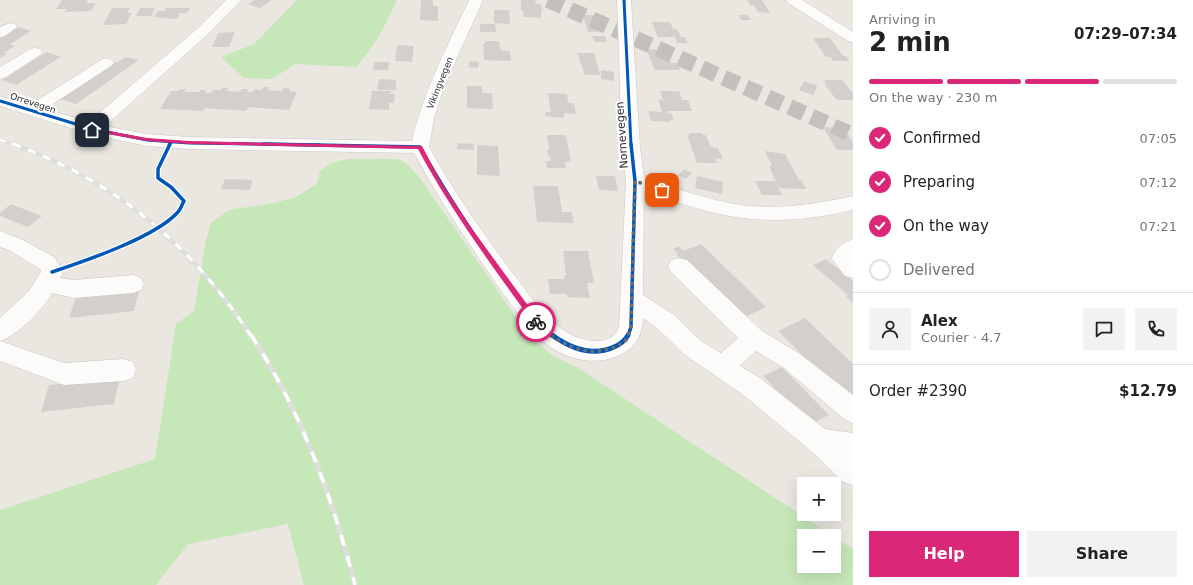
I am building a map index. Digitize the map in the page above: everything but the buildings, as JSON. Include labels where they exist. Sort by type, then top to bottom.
[{"type":"street","points":[[92,130],[234,0]]},
{"type":"street","name":"Vikingvegen","points":[[420,147],[426,118],[436,87],[476,0]]},
{"type":"street","name":"Nornevegen","points":[[420,147],[438,182],[470,231],[546,332],[561,342],[574,348],[592,352],[604,351],[617,346],[625,340],[631,327],[633,300],[635,181],[631,147],[624,0]]},
{"type":"street","points":[[800,1],[853,38]]},
{"type":"street","points":[[837,26],[853,30]]},
{"type":"street","points":[[0,74],[35,52]]},
{"type":"street","points":[[31,111],[106,62]]},
{"type":"street","name":"Orrevegen","points":[[0,101],[92,130],[147,140],[189,143],[420,147]]},
{"type":"street","points":[[635,181],[706,205],[740,212],[780,214],[805,212],[853,203]]},
{"type":"street","points":[[0,239],[16,245],[47,263],[50,278],[40,295],[0,331]]},
{"type":"street","points":[[853,247],[842,256],[843,260],[853,270]]},
{"type":"street","points":[[679,266],[754,338],[792,361],[853,411]]},
{"type":"street","points":[[50,278],[74,289],[133,284]]},
{"type":"street","points":[[633,300],[666,321],[693,348],[724,366],[751,386],[819,441],[853,472]]},
{"type":"street","points":[[724,366],[754,338]]},
{"type":"street","points":[[0,351],[64,374],[124,370]]},
{"type":"street","points":[[819,441],[853,446]]},
{"type":"green space","points":[[297,0],[397,0],[374,44],[356,67],[295,64],[272,79],[244,78],[221,57],[254,44]]},
{"type":"green space","points":[[349,159],[399,159],[408,165],[420,178],[529,336],[552,355],[578,368],[797,512],[797,521],[810,521],[822,529],[797,529],[797,573],[841,573],[841,541],[853,549],[853,585],[304,585],[288,524],[188,544],[156,585],[0,585],[0,510],[155,459],[176,324],[194,311],[206,240],[211,223],[229,210],[294,198],[317,184],[320,171],[331,163]]},
{"type":"tunnel","points":[[548,0],[853,135]]},
{"type":"railway","points":[[0,140],[14,144]]},
{"type":"railway","points":[[14,144],[50,159],[85,177],[118,197],[148,220],[177,245],[203,273],[228,303],[251,336]]},
{"type":"railway","points":[[251,335],[285,394],[313,455],[336,519],[355,585]]},
{"type":"cycle path","points":[[0,101],[92,129],[147,140],[189,143],[420,147],[432,170],[459,213],[488,256],[534,318],[559,340],[569,345],[579,349],[601,351],[622,343],[627,337],[631,327],[635,181],[631,147],[624,0]]},
{"type":"cycle path","points":[[52,272],[104,253],[148,233],[166,222],[179,211],[184,201],[171,187],[158,178],[158,169],[171,142]]},
{"type":"way so far","points":[[536,322],[546,332],[561,342],[574,348],[592,352],[604,351],[617,346],[625,340],[631,327],[633,300],[633,216],[635,181],[662,190]]},
{"type":"route","points":[[92,130],[147,140],[189,143],[420,147],[438,182],[470,231],[536,322]]}]
